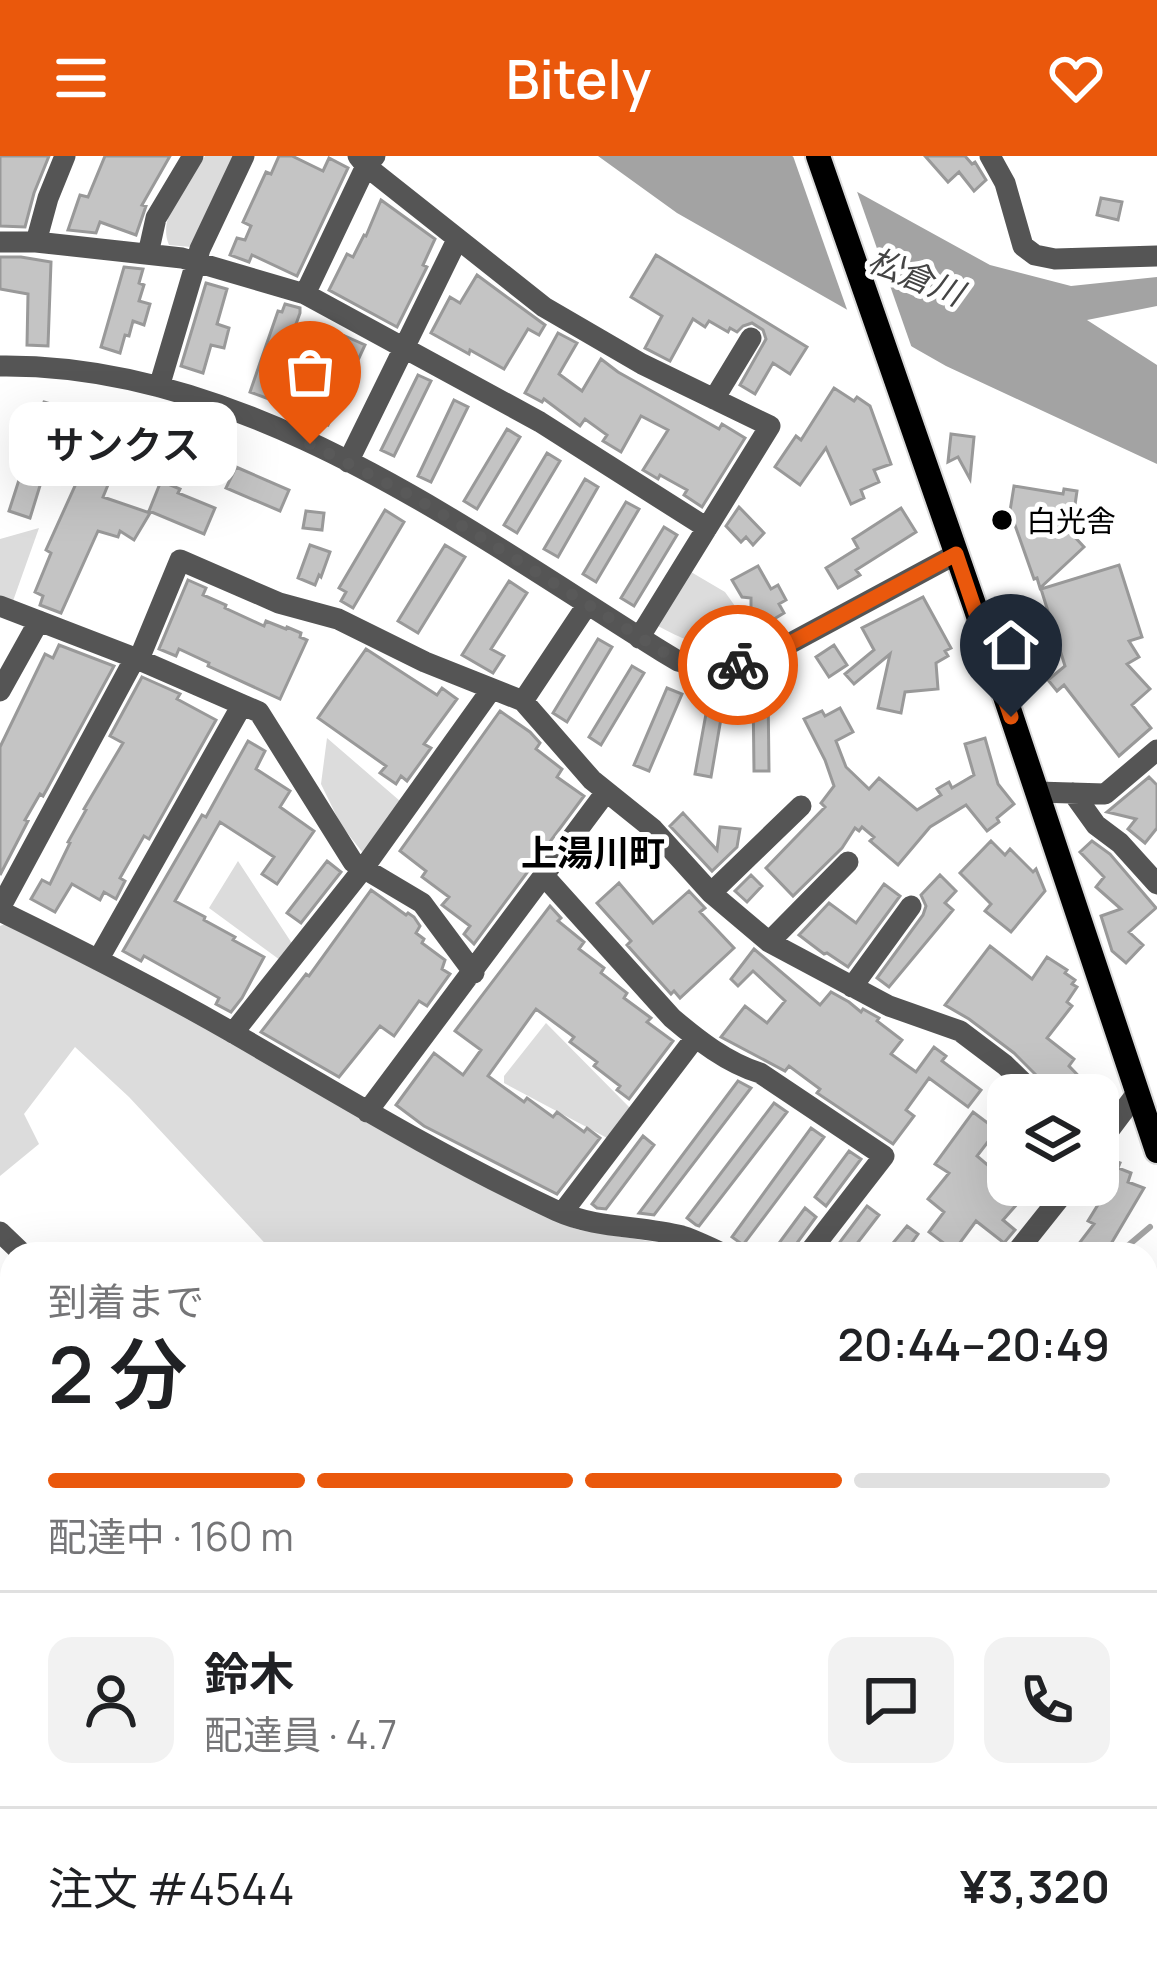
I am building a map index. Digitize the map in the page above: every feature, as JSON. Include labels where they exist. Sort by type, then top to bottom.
[{"type":"main road","points":[[818,156],[1147,1106],[1157,1151]]},
{"type":"street","points":[[36,242],[65,156]]},
{"type":"street","points":[[148,254],[156,218],[194,156]]},
{"type":"street","points":[[159,387],[195,262],[244,156]]},
{"type":"street","points":[[990,156],[1005,183],[1024,246],[1035,255],[1055,259],[1157,256]]},
{"type":"street","points":[[305,294],[366,159],[457,240],[544,308],[642,364],[770,426],[639,638]]},
{"type":"street","points":[[348,462],[457,240]]},
{"type":"street","points":[[0,242],[36,242],[195,262],[305,294],[539,422],[707,528]]},
{"type":"street","points":[[714,399],[751,338]]},
{"type":"street","points":[[0,366],[75,370],[159,387],[264,423],[348,462],[474,533],[678,661],[696,666],[726,668],[763,658],[956,554]]},
{"type":"street","points":[[696,1242],[605,1226],[562,1213],[473,1171],[233,1033],[0,909],[137,658],[180,560],[279,603],[338,619],[425,662],[523,701],[592,780],[653,830],[711,892],[769,942],[889,1006],[960,1031],[1015,1074]]},
{"type":"street","points":[[523,701],[586,605]]},
{"type":"street","points":[[0,606],[137,658],[259,712],[353,862],[422,903],[474,973]]},
{"type":"street","points":[[0,692],[40,621]]},
{"type":"street","points":[[233,1033],[363,869],[491,690]]},
{"type":"street","points":[[98,959],[242,705]]},
{"type":"street","points":[[1037,792],[1105,794],[1157,750]]},
{"type":"street","points":[[367,1112],[606,792]]},
{"type":"street","points":[[1073,793],[1096,825],[1120,843],[1157,884]]},
{"type":"street","points":[[711,892],[801,806]]},
{"type":"street","points":[[769,942],[848,862]]},
{"type":"street","points":[[544,876],[695,1038],[744,1068],[760,1072],[884,1156],[817,1242]]},
{"type":"street","points":[[852,987],[911,906]]},
{"type":"street","points":[[562,1213],[695,1038]]},
{"type":"street","points":[[1119,1128],[1147,1106]]},
{"type":"street","points":[[1025,1242],[1053,1206]]},
{"type":"shaded area","points":[[205,156],[236,156],[191,247],[169,245],[166,234],[171,210]]},
{"type":"shaded area","points":[[39,528],[13,601],[0,596],[0,539]]},
{"type":"shaded area","points":[[691,572],[725,592],[757,637],[706,645],[658,626]]},
{"type":"shaded area","points":[[327,738],[400,801],[363,853],[341,825],[321,784]]},
{"type":"shaded area","points":[[238,861],[293,945],[280,960],[209,908]]},
{"type":"shaded area","points":[[8,923],[95,965],[561,1223],[655,1242],[264,1242],[129,1097],[75,1047],[24,1114],[39,1144],[0,1176],[0,926]]},
{"type":"shaded area","points":[[546,1023],[631,1109],[609,1139],[504,1083],[504,1076]]},
{"type":"water","name":"松倉川","points":[[598,156],[792,156],[990,265],[1071,286],[1157,277],[1157,306],[1087,320],[1157,365],[1157,464],[946,366],[677,213]]},
{"type":"pier","points":[[793,156],[804,156],[854,183],[914,354],[850,318]]},
{"type":"building","points":[[0,156],[49,156],[25,227],[0,226]]},
{"type":"building","points":[[105,156],[170,156],[142,205],[146,206],[136,235],[100,222],[96,233],[68,230],[80,195],[88,197]]},
{"type":"building","points":[[279,156],[292,156],[323,171],[329,158],[348,168],[297,276],[252,255],[249,262],[230,255],[237,238],[245,240],[251,226],[243,222],[266,172],[271,174]]},
{"type":"building","points":[[925,156],[965,156],[986,180],[974,191],[959,172],[948,182]]},
{"type":"building","points":[[1101,198],[1122,202],[1118,220],[1097,215]]},
{"type":"building","points":[[381,200],[435,239],[423,265],[427,267],[397,327],[329,290],[347,254],[353,257],[366,236]]},
{"type":"building","points":[[656,255],[807,347],[790,374],[773,363],[755,394],[740,385],[766,339],[763,330],[752,323],[728,332],[709,321],[705,327],[693,319],[670,361],[645,348],[662,316],[631,297]]},
{"type":"building","points":[[0,257],[51,262],[48,346],[27,345],[28,294],[0,289]]},
{"type":"building","points":[[124,267],[143,269],[139,301],[150,304],[144,325],[133,321],[120,353],[101,347]]},
{"type":"building","points":[[477,275],[545,325],[539,335],[528,329],[504,369],[431,333],[450,297],[460,303]]},
{"type":"building","points":[[206,283],[227,289],[217,324],[229,328],[224,348],[211,345],[203,373],[181,366]]},
{"type":"building","points":[[285,304],[300,308],[300,313],[269,399],[250,392],[278,311]]},
{"type":"building","points":[[558,333],[577,343],[559,374],[582,391],[601,359],[719,429],[722,424],[745,438],[702,507],[684,495],[687,490],[643,470],[668,430],[641,416],[621,452],[603,441],[607,435],[585,419],[580,426],[544,399],[525,393]]},
{"type":"building","points":[[345,336],[365,345],[328,425],[308,416]]},
{"type":"building","points":[[418,375],[431,381],[394,456],[381,450]]},
{"type":"building","points":[[834,388],[870,406],[891,464],[874,470],[879,482],[861,490],[864,498],[851,504],[826,448],[800,485],[775,467],[796,436],[801,440]]},
{"type":"building","points":[[454,400],[468,407],[431,482],[418,476]]},
{"type":"building","points":[[44,402],[64,408],[30,518],[9,511]]},
{"type":"building","points":[[507,429],[520,437],[477,509],[464,501]]},
{"type":"building","points":[[951,434],[974,437],[970,479],[958,457],[948,462]]},
{"type":"building","points":[[93,446],[119,458],[103,497],[150,513],[134,540],[120,531],[118,537],[98,531],[61,613],[40,605],[43,596],[35,592],[51,553],[46,550]]},
{"type":"building","points":[[547,453],[560,461],[517,533],[504,525]]},
{"type":"building","points":[[236,467],[289,490],[280,511],[226,488]]},
{"type":"building","points":[[585,479],[598,487],[558,557],[544,549]]},
{"type":"building","points":[[161,481],[215,508],[204,534],[149,511]]},
{"type":"building","points":[[1014,486],[1063,494],[1064,489],[1077,491],[1071,533],[1084,547],[1040,588],[1010,511]]},
{"type":"building","points":[[626,502],[639,509],[596,582],[583,574]]},
{"type":"building","points":[[739,507],[764,533],[753,545],[746,537],[741,542],[726,526]]},
{"type":"building","points":[[901,508],[916,532],[856,570],[860,575],[838,588],[826,568],[858,548],[853,539]]},
{"type":"building","points":[[385,510],[404,522],[353,608],[341,601],[346,592],[339,588]]},
{"type":"building","points":[[306,511],[324,513],[322,530],[303,528]]},
{"type":"building","points":[[664,527],[677,535],[634,606],[621,598]]},
{"type":"building","points":[[310,545],[330,552],[315,585],[298,578]]},
{"type":"building","points":[[445,545],[465,557],[418,633],[398,621]]},
{"type":"building","points":[[1119,565],[1142,637],[1129,641],[1139,657],[1127,664],[1150,689],[1132,705],[1151,728],[1119,756],[1064,685],[1057,691],[1048,680],[1065,666],[1041,589]]},
{"type":"building","points":[[758,566],[771,589],[778,585],[786,600],[779,604],[784,613],[759,628],[751,615],[751,598],[742,597],[732,580]]},
{"type":"building","points":[[188,580],[206,588],[203,595],[225,608],[264,626],[266,621],[287,627],[307,640],[280,699],[179,649],[176,656],[159,649]]},
{"type":"building","points":[[509,581],[527,593],[491,649],[504,656],[493,673],[462,655]]},
{"type":"building","points":[[923,597],[951,648],[936,663],[938,689],[905,692],[901,713],[878,708],[890,654],[854,684],[845,674],[874,650],[862,628]]},
{"type":"building","points":[[598,639],[612,647],[567,722],[553,713]]},
{"type":"building","points":[[59,645],[114,666],[25,820],[0,875],[0,747],[45,654],[53,658]]},
{"type":"building","points":[[834,645],[847,665],[829,677],[816,657]]},
{"type":"building","points":[[366,649],[437,695],[442,688],[457,699],[424,744],[431,748],[407,781],[401,776],[396,784],[380,773],[386,766],[318,718]]},
{"type":"building","points":[[632,666],[644,673],[601,745],[589,737]]},
{"type":"building","points":[[142,677],[180,694],[177,699],[216,720],[149,839],[144,836],[120,878],[125,881],[116,899],[104,892],[100,900],[72,884],[55,912],[31,899],[42,880],[50,884],[84,809],[123,743],[110,736]]},
{"type":"building","points":[[667,688],[682,694],[649,771],[634,765]]},
{"type":"building","points":[[753,688],[768,688],[769,771],[754,771]]},
{"type":"building","points":[[710,692],[725,695],[711,777],[695,774]]},
{"type":"building","points":[[840,708],[853,732],[836,741],[846,767],[869,789],[879,778],[917,810],[941,795],[937,789],[949,782],[952,788],[974,775],[965,744],[985,738],[998,784],[1014,804],[987,831],[966,805],[930,827],[898,865],[870,841],[874,837],[862,827],[855,828],[842,848],[793,896],[766,868],[825,807],[821,803],[834,786],[804,719]]},
{"type":"building","points":[[500,711],[530,732],[540,743],[536,749],[562,769],[557,777],[584,796],[474,944],[464,934],[470,926],[442,905],[449,897],[422,877],[426,871],[400,851]]},
{"type":"building","points":[[248,741],[265,751],[256,769],[290,791],[280,807],[314,831],[277,884],[262,874],[274,857],[220,822],[175,901],[264,957],[231,1012],[216,1004],[219,998],[144,956],[141,961],[123,951]]},
{"type":"building","points":[[1149,777],[1157,785],[1157,828],[1145,843],[1128,829],[1136,819],[1107,812]]},
{"type":"building","points":[[683,813],[717,850],[720,827],[740,829],[737,847],[712,871],[670,826]]},
{"type":"building","points":[[991,841],[1005,855],[1010,849],[1033,872],[1036,869],[1045,891],[1011,932],[985,911],[991,904],[960,873]]},
{"type":"building","points":[[1092,841],[1110,854],[1156,908],[1129,932],[1143,945],[1126,963],[1112,951],[1101,916],[1121,909],[1096,887],[1104,877],[1080,852]]},
{"type":"building","points":[[327,861],[341,872],[301,923],[287,913]]},
{"type":"building","points":[[751,875],[762,886],[747,902],[735,891]]},
{"type":"building","points":[[940,875],[956,891],[945,903],[953,910],[889,987],[877,978],[923,915],[926,906],[921,895]]},
{"type":"building","points":[[619,883],[653,923],[689,891],[705,908],[700,912],[734,948],[680,998],[674,991],[671,994],[597,903]]},
{"type":"building","points":[[884,884],[900,896],[848,967],[799,935],[829,903],[856,923]]},
{"type":"building","points":[[371,890],[414,917],[422,943],[445,960],[442,969],[450,974],[427,1006],[419,1001],[394,1036],[380,1026],[339,1077],[261,1032],[309,976]]},
{"type":"building","points":[[550,906],[561,918],[558,921],[584,942],[579,949],[627,993],[624,998],[651,1018],[647,1022],[673,1041],[629,1099],[594,1066],[597,1062],[570,1042],[574,1037],[536,1009],[488,1076],[524,1102],[527,1098],[553,1117],[557,1112],[600,1138],[557,1194],[424,1126],[396,1105],[434,1053],[463,1075],[481,1050],[455,1031]]},
{"type":"building","points":[[990,946],[1032,979],[1047,957],[1067,970],[1077,987],[1067,1002],[1072,1006],[1047,1038],[1074,1059],[1069,1066],[1077,1074],[1035,1074],[1014,1053],[945,1005]]},
{"type":"building","points":[[754,949],[820,1005],[831,992],[879,1018],[902,1040],[891,1054],[916,1072],[934,1047],[946,1056],[942,1061],[981,1090],[968,1107],[929,1078],[906,1110],[914,1116],[893,1144],[817,1093],[820,1089],[789,1066],[785,1071],[721,1037],[745,1006],[767,1023],[785,1001],[753,971],[738,986],[731,979]]},
{"type":"building","points":[[738,1081],[751,1088],[654,1215],[639,1213]]},
{"type":"building","points":[[774,1103],[787,1112],[696,1225],[687,1218]]},
{"type":"building","points":[[973,1112],[987,1122],[987,1143],[977,1156],[987,1165],[987,1206],[1015,1206],[1003,1220],[1015,1230],[1005,1242],[976,1221],[961,1242],[942,1242],[929,1232],[944,1212],[928,1199],[949,1173],[935,1164]]},
{"type":"building","points":[[811,1128],[824,1137],[745,1242],[732,1237]]},
{"type":"building","points":[[643,1136],[654,1145],[606,1209],[597,1208],[592,1204]]},
{"type":"building","points":[[849,1151],[861,1159],[826,1206],[815,1197]]},
{"type":"building","points":[[1119,1168],[1131,1173],[1128,1182],[1144,1188],[1112,1242],[1080,1242],[1094,1224],[1088,1221],[1097,1206],[1119,1206]]},
{"type":"building","points":[[867,1206],[879,1215],[858,1242],[840,1242]]},
{"type":"building","points":[[805,1208],[816,1217],[798,1242],[780,1242]]},
{"type":"building","points":[[907,1226],[918,1234],[912,1242],[894,1242]]},
{"type":"waterway","points":[[1132,1242],[1150,1227]]},
{"type":"way so far","points":[[310,444],[410,495],[678,661],[711,668],[738,665]]},
{"type":"place","name":"サンクス","points":[[310,444]]},
{"type":"place","name":"白光舎","points":[[1002,520]]},
{"type":"district","name":"上湯川町","points":[[593,852]]},
{"type":"route","points":[[738,665],[763,658],[956,554],[1011,717]]}]
